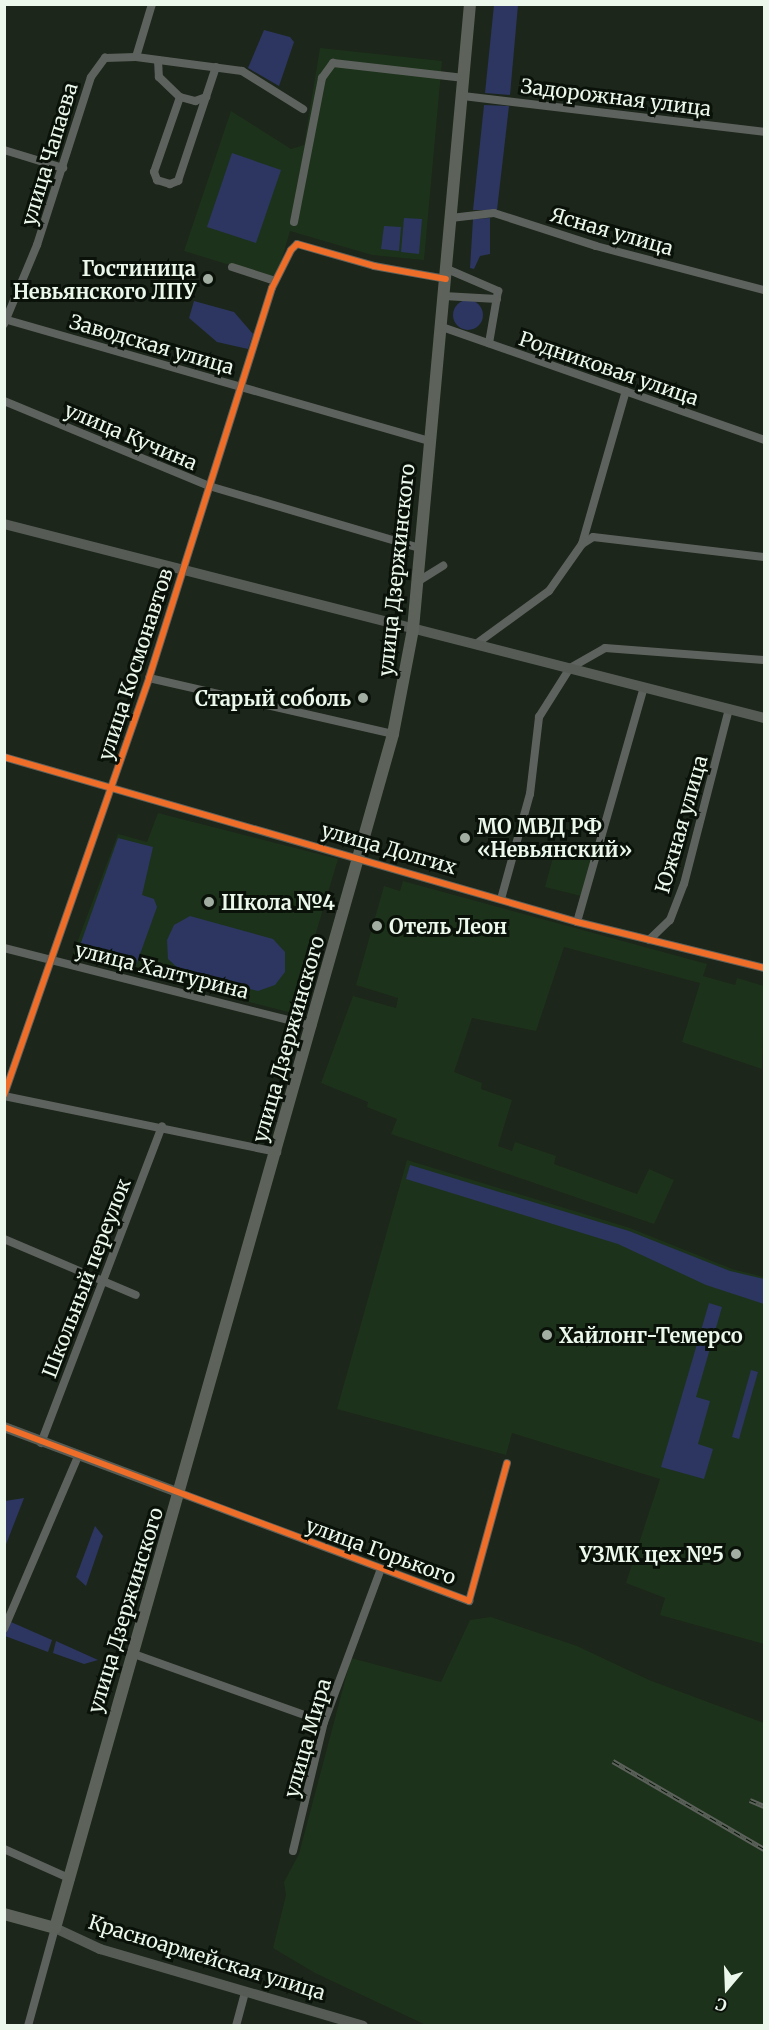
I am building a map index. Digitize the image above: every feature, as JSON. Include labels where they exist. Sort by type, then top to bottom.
[{"type":"main road","name":"улица Дзержинского","points":[[55,1928],[71,1879],[131,1653],[180,1493],[361,857],[393,734],[413,629],[470,4]]},
{"type":"main road","points":[[4,524],[765,718]]},
{"type":"main road","points":[[4,1427],[180,1493]]},
{"type":"main road","name":"Красноармейская улица","points":[[4,1914],[55,1928],[100,1948],[244,1992],[277,1997],[363,2025]]},
{"type":"street","points":[[136,57],[152,4]]},
{"type":"street","name":"улица Чапаева","points":[[5,321],[37,245],[91,77],[105,58],[136,57],[242,71],[303,110]]},
{"type":"street","points":[[158,60],[159,77],[180,97],[195,102],[206,97]]},
{"type":"street","points":[[294,222],[322,78],[333,63],[464,78]]},
{"type":"street","points":[[180,97],[154,172],[157,180],[170,184],[178,181],[216,67]]},
{"type":"street","name":"Задорожная улица","points":[[463,96],[765,132]]},
{"type":"street","points":[[4,150],[63,168]]},
{"type":"street","name":"Ясная улица","points":[[451,218],[494,213],[596,246],[765,290]]},
{"type":"street","name":"улица Космонавтов","points":[[4,1095],[149,678],[275,281],[297,244],[374,266],[446,274]]},
{"type":"street","points":[[232,267],[275,281]]},
{"type":"street","points":[[446,274],[498,291],[489,343]]},
{"type":"street","points":[[444,296],[497,299]]},
{"type":"street","name":"Заводская улица","points":[[5,321],[429,441]]},
{"type":"street","name":"Родниковая улица","points":[[442,327],[765,440]]},
{"type":"street","points":[[476,644],[549,591],[582,544],[626,391]]},
{"type":"street","name":"улица Кучина","points":[[4,401],[209,486],[419,548]]},
{"type":"street","points":[[582,544],[593,537],[765,556]]},
{"type":"street","points":[[417,582],[443,566]]},
{"type":"street","points":[[501,899],[530,794],[539,717],[570,668],[605,648],[765,660]]},
{"type":"street","points":[[149,678],[393,734]]},
{"type":"street","points":[[578,922],[644,687]]},
{"type":"street","name":"Южная улица","points":[[649,940],[670,920],[684,884],[729,709]]},
{"type":"street","name":"улица Долгих","points":[[4,757],[361,857],[578,922],[765,969]]},
{"type":"street","name":"улица Халтурина","points":[[4,948],[51,962],[62,962],[312,1026]]},
{"type":"street","points":[[4,1095],[162,1126],[277,1152]]},
{"type":"street","name":"Школьный переулок","points":[[42,1443],[102,1279],[162,1126]]},
{"type":"street","points":[[4,1239],[136,1295]]},
{"type":"street","points":[[4,1629],[78,1456]]},
{"type":"street","name":"улица Горького","points":[[180,1493],[469,1601],[507,1463]]},
{"type":"street","name":"улица Мира","points":[[293,1851],[324,1722],[381,1569]]},
{"type":"street","points":[[131,1653],[324,1722]]},
{"type":"street","points":[[4,1849],[71,1879]]},
{"type":"street","name":"улица Дзержинского","points":[[28,2025],[55,1928]]},
{"type":"street","points":[[236,2025],[244,1992]]},
{"type":"shaded area","points":[[494,5],[518,5],[510,95],[485,93]]},
{"type":"shaded area","points":[[264,30],[290,37],[294,42],[279,86],[248,68]]},
{"type":"shaded area","points":[[320,48],[442,61],[424,260],[372,255],[290,231],[276,279],[184,251],[231,111],[291,149],[304,145]]},
{"type":"shaded area","points":[[484,105],[509,106],[497,210],[473,210]]},
{"type":"shaded area","points":[[232,153],[281,170],[256,243],[207,227]]},
{"type":"shaded area","points":[[404,218],[422,219],[419,254],[401,252]]},
{"type":"shaded area","points":[[490,218],[490,254],[480,256],[474,269],[470,268],[473,219]]},
{"type":"shaded area","points":[[384,226],[401,227],[399,251],[381,249]]},
{"type":"shaded area","points":[[468,300],[479,304],[483,315],[479,326],[468,330],[457,326],[453,315],[457,304]]},
{"type":"shaded area","points":[[194,301],[234,312],[253,334],[248,349],[217,342],[189,318]]},
{"type":"shaded area","name":"Школа №4","points":[[158,813],[338,859],[292,1013],[72,956],[118,834],[147,842]]},
{"type":"shaded area","points":[[118,838],[153,847],[142,895],[154,899],[157,907],[135,968],[77,954]]},
{"type":"shaded area","points":[[555,850],[592,859],[581,896],[545,887]]},
{"type":"shaded area","points":[[403,881],[707,964],[703,976],[735,985],[737,978],[764,986],[762,1069],[682,1042],[700,983],[564,947],[536,1031],[472,1018],[454,1072],[482,1083],[481,1089],[512,1100],[498,1146],[512,1151],[515,1142],[556,1156],[554,1164],[637,1194],[649,1169],[674,1180],[654,1224],[391,1134],[397,1119],[367,1107],[368,1102],[321,1083],[353,996],[396,1008],[398,998],[356,985],[384,886],[400,891]]},
{"type":"shaded area","points":[[190,916],[273,939],[285,952],[285,972],[275,985],[258,991],[181,971],[168,959],[167,940],[174,925]]},
{"type":"shaded area","points":[[407,1160],[630,1228],[732,1269],[764,1277],[764,1644],[660,1615],[665,1598],[626,1583],[660,1479],[512,1433],[506,1455],[337,1409]]},
{"type":"shaded area","points":[[410,1165],[629,1231],[730,1271],[764,1279],[764,1304],[706,1285],[618,1244],[406,1179]]},
{"type":"shaded area","points":[[709,1303],[722,1307],[696,1397],[710,1401],[698,1444],[713,1449],[704,1479],[661,1467]]},
{"type":"shaded area","points":[[751,1370],[758,1372],[739,1439],[732,1437]]},
{"type":"shaded area","points":[[24,1498],[5,1547],[5,1501]]},
{"type":"shaded area","points":[[95,1526],[103,1536],[86,1586],[76,1577]]},
{"type":"shaded area","points":[[491,1617],[577,1646],[649,1680],[764,1723],[764,2025],[426,2025],[315,1973],[273,1948],[286,1895],[284,1882],[299,1854],[351,1658],[441,1682],[470,1620]]},
{"type":"shaded area","points":[[11,1622],[52,1640],[48,1652],[5,1636]]},
{"type":"shaded area","points":[[56,1641],[98,1660],[84,1664],[53,1653]]},
{"type":"railway","points":[[613,1761],[764,1849]]},
{"type":"railway","points":[[750,1800],[764,1806]]},
{"type":"cycle path","points":[[4,1095],[149,678],[272,288],[291,250],[297,244],[374,266],[446,279]]},
{"type":"cycle path","points":[[4,757],[577,922],[764,968]]},
{"type":"cycle path","points":[[4,1427],[469,1601],[507,1463]]},
{"type":"place","name":"Гостиница Невьянского ЛПУ","points":[[208,279]]},
{"type":"place","name":"Старый соболь","points":[[363,698]]},
{"type":"place","name":"МО МВД РФ «Невьянский»","points":[[465,838]]},
{"type":"place","name":"Школа №4","points":[[209,902]]},
{"type":"place","name":"Отель Леон","points":[[377,926]]},
{"type":"place","name":"Хайлонг-Темерсо","points":[[547,1335]]},
{"type":"place","name":"УЗМК цех №5","points":[[736,1554]]}]
